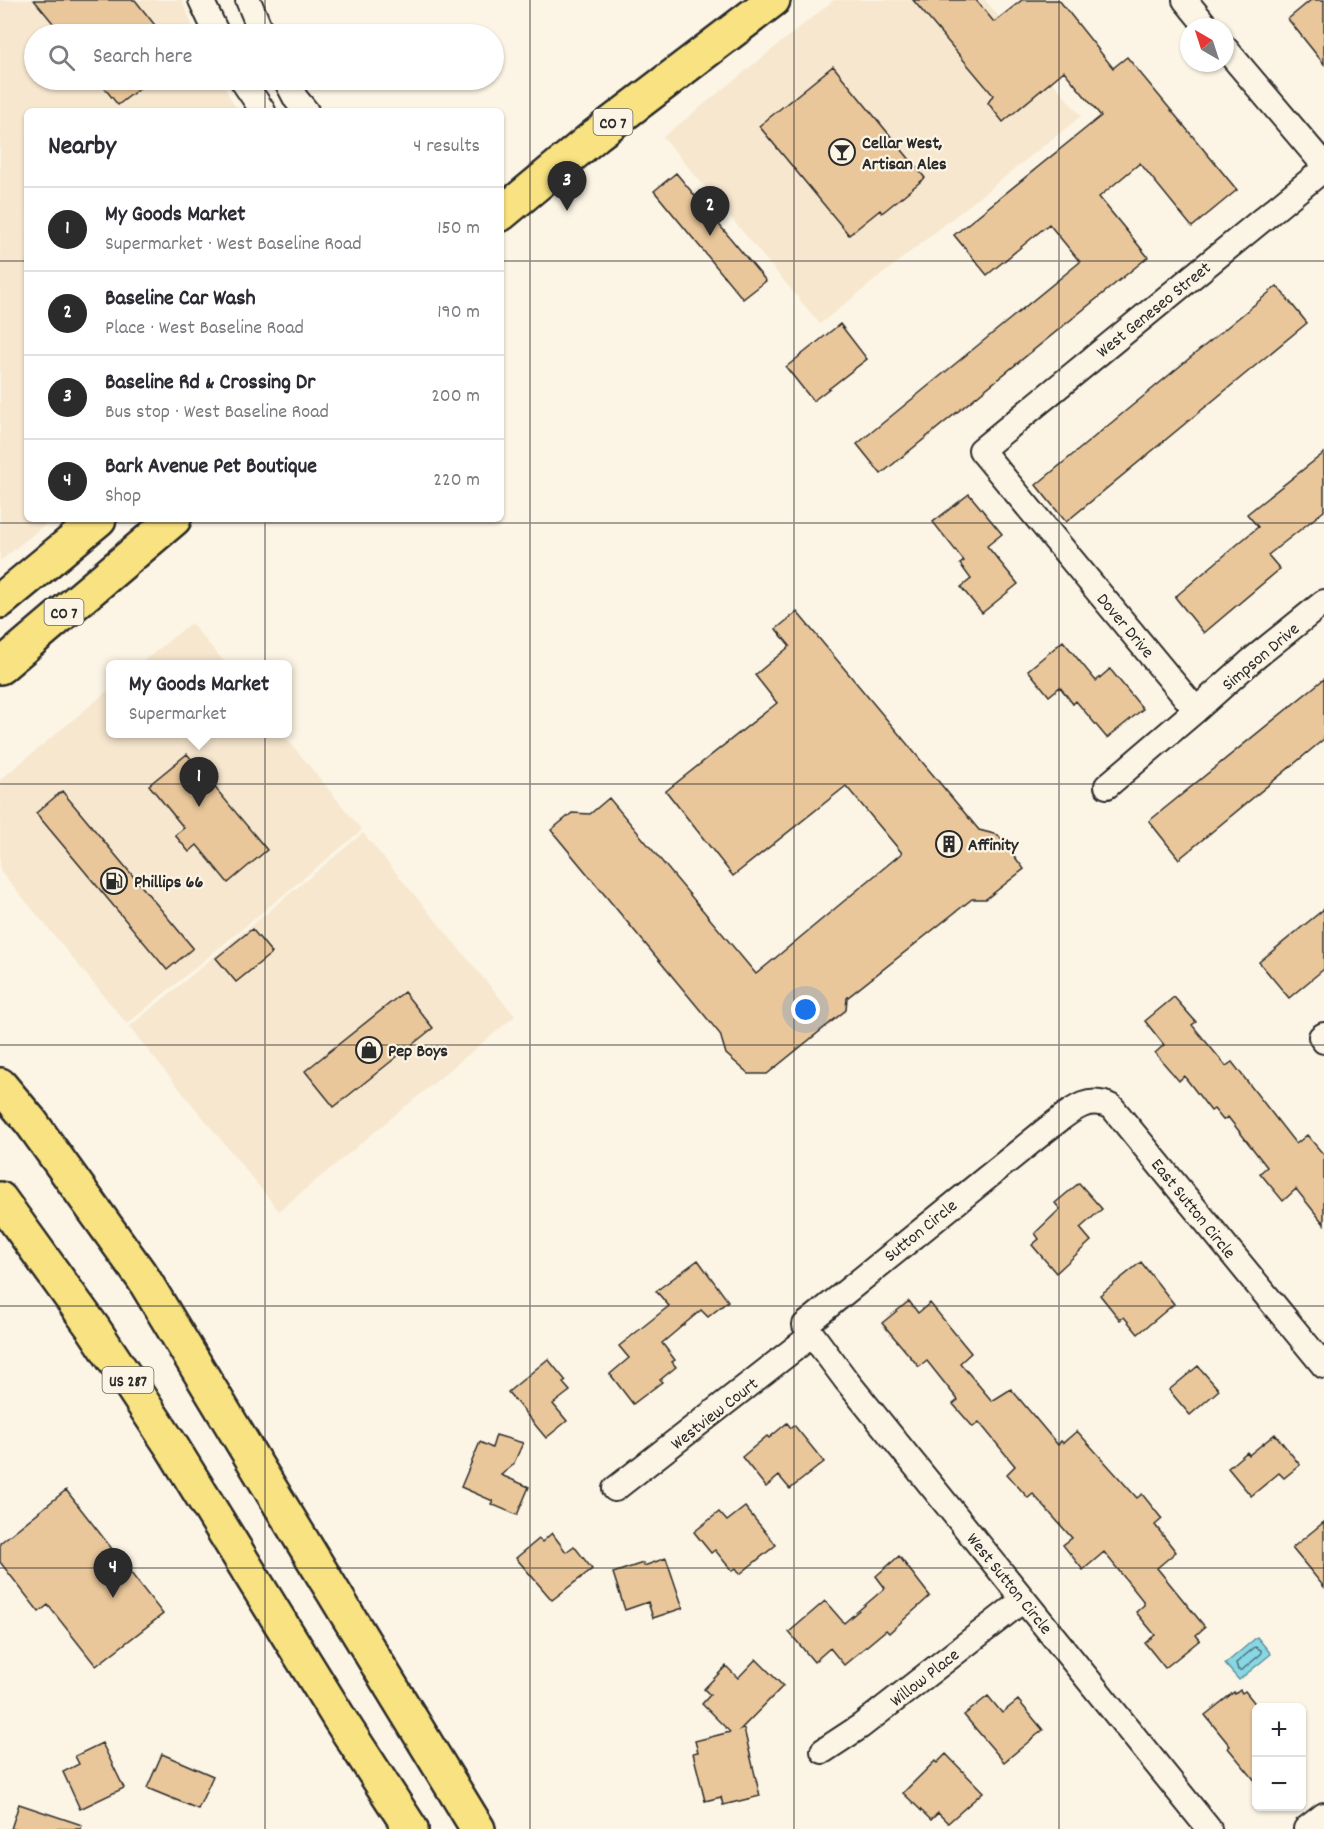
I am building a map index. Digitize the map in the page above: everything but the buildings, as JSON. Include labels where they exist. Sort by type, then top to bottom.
[{"type":"main road","name":"CO 7","points":[[504,212],[596,135],[773,0]]},
{"type":"main road","name":"CO 7","points":[[0,601],[95,522]]},
{"type":"main road","name":"CO 7","points":[[0,667],[170,522]]},
{"type":"main road","points":[[0,1085],[31,1122],[143,1278],[478,1829]]},
{"type":"main road","name":"US 287","points":[[0,1199],[93,1328],[165,1438],[345,1728],[411,1829]]},
{"type":"street","points":[[201,0],[213,24]]},
{"type":"street","points":[[248,0],[258,24]]},
{"type":"street","points":[[1185,0],[1200,18]]},
{"type":"street","points":[[1234,59],[1324,167]]},
{"type":"street","points":[[249,90],[261,108]]},
{"type":"street","points":[[291,90],[304,108]]},
{"type":"street","name":"West Geneseo Street","points":[[981,450],[1324,167]]},
{"type":"street","name":"Dover Drive","points":[[981,450],[1197,710]]},
{"type":"street","name":"Simpson Drive","points":[[1197,710],[1252,660],[1324,602]]},
{"type":"street","points":[[1107,786],[1197,710]]},
{"type":"street","points":[[1324,1035],[1321,1037],[1324,1041]]},
{"type":"street","name":"East Sutton Circle","points":[[1047,1129],[1085,1102],[1103,1102],[1112,1107],[1324,1366]]},
{"type":"street","name":"Sutton Circle","points":[[812,1335],[805,1325],[1047,1129]]},
{"type":"street","name":"Westview Court","points":[[615,1489],[812,1335]]},
{"type":"street","name":"West Sutton Circle","points":[[812,1335],[1209,1829]]},
{"type":"street","name":"Willow Place","points":[[823,1751],[870,1719],[1023,1600]]},
{"type":"street","points":[[1306,1829],[1324,1815]]},
{"type":"shaded area","points":[[0,0],[182,0],[192,24],[24,24],[24,90],[226,90],[236,108],[24,108],[24,522],[48,522],[0,561]]},
{"type":"shaded area","points":[[834,0],[985,0],[1081,116],[820,324],[663,137]]},
{"type":"shaded area","points":[[191,623],[223,660],[145,660]]},
{"type":"shaded area","points":[[106,692],[106,738],[286,738],[362,830],[127,1024],[0,870],[0,780]]},
{"type":"shaded area","points":[[363,833],[515,1016],[279,1211],[129,1027]]},
{"type":"water","points":[[1257,1637],[1271,1654],[1239,1680],[1225,1664]]},
{"type":"place","name":"Cellar West, Artisan Ales","points":[[842,152]]},
{"type":"place","name":"Baseline Rd & Crossing Dr","points":[[567,211]]},
{"type":"place","name":"Baseline Car Wash","points":[[710,236]]},
{"type":"place","name":"My Goods Market","points":[[199,807]]},
{"type":"place","name":"Affinity","points":[[949,844]]},
{"type":"place","name":"Phillips 66","points":[[114,881]]},
{"type":"place","name":"Pep Boys","points":[[369,1050]]},
{"type":"place","name":"Bark Avenue Pet Boutique","points":[[113,1598]]}]
